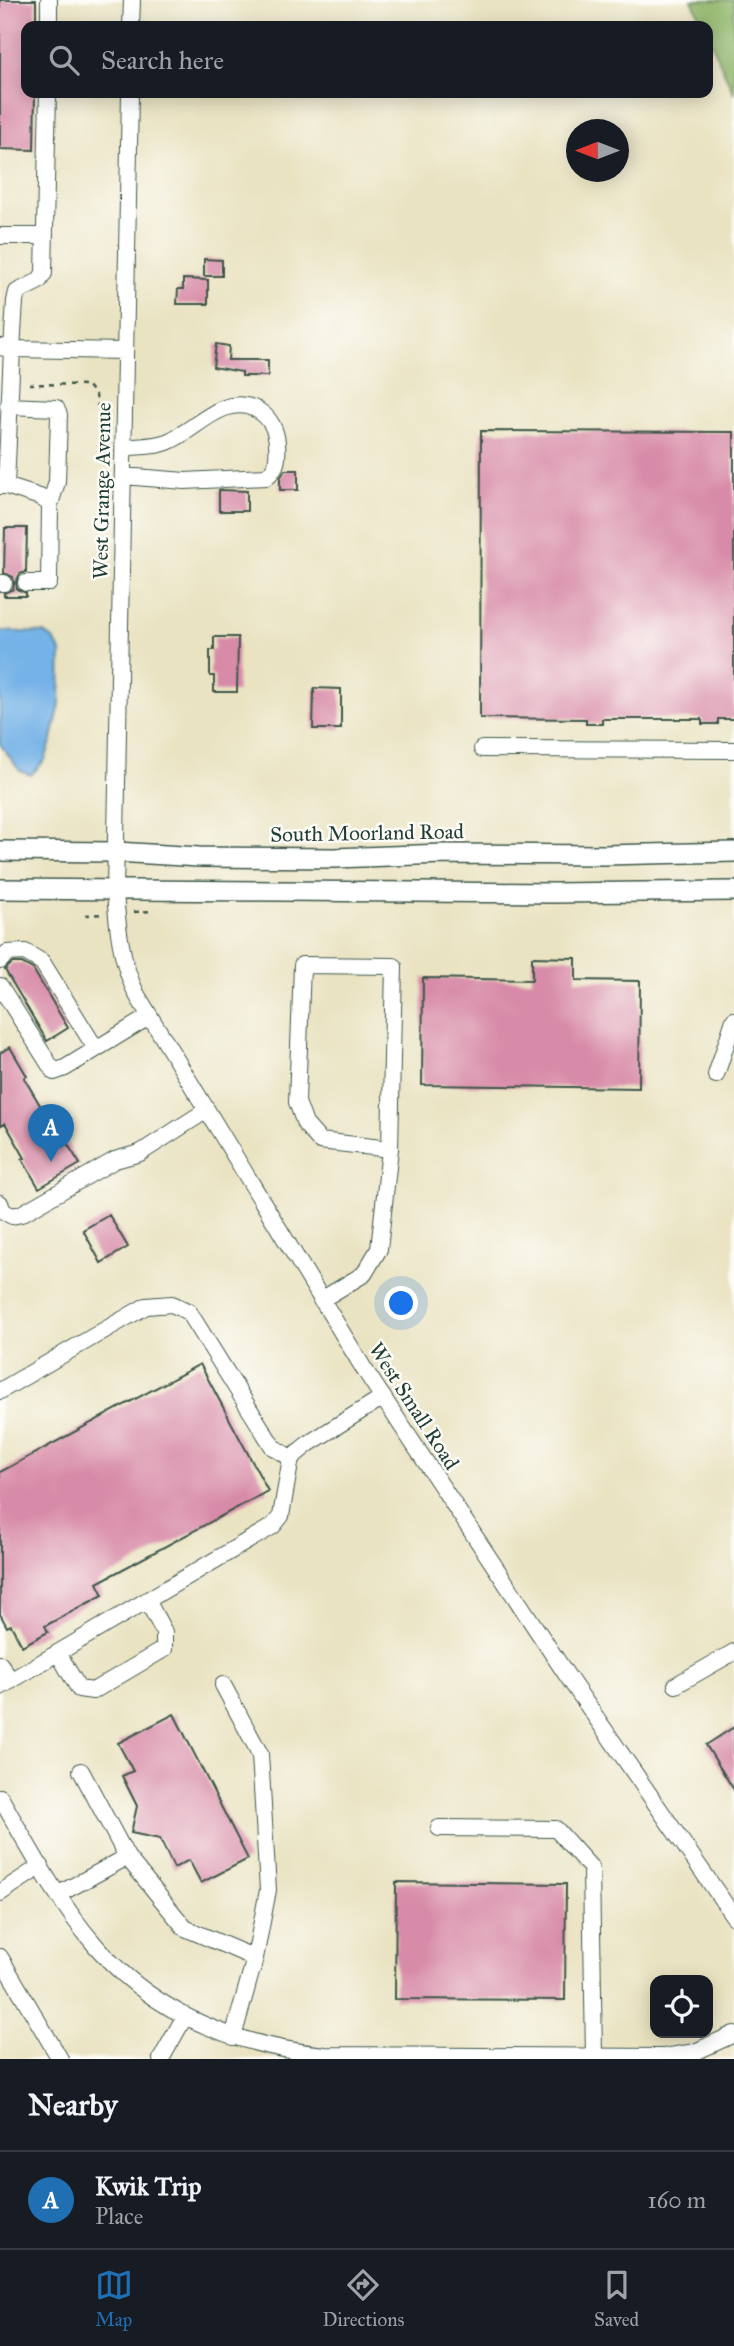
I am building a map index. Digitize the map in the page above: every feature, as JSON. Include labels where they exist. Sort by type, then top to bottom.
[{"type":"main road","name":"South Moorland Road","points":[[0,851],[334,858],[443,854],[604,855],[734,852]]},
{"type":"main road","points":[[0,889],[39,887],[115,891],[552,893],[734,891]]},
{"type":"street","points":[[49,0],[49,21]]},
{"type":"street","points":[[131,21],[132,0]]},
{"type":"street","points":[[48,98],[43,276],[37,283],[20,289],[16,296],[6,348],[11,385],[3,486],[40,497],[50,503]]},
{"type":"street","name":"West Grange Avenue","points":[[115,891],[130,98]]},
{"type":"street","points":[[0,236],[45,236]]},
{"type":"street","points":[[6,348],[125,351]]},
{"type":"street","points":[[8,406],[56,408],[59,415],[57,482],[50,503],[49,583],[26,583]]},
{"type":"street","points":[[123,476],[185,481],[266,477],[277,463],[276,435],[271,422],[263,413],[251,407],[222,408],[183,434],[164,443],[124,448]]},
{"type":"street","points":[[482,749],[734,750]]},
{"type":"street","name":"West Small Road","points":[[115,891],[126,967],[132,985],[321,1300],[568,1677],[734,1917]]},
{"type":"street","points":[[0,961],[7,953],[25,952],[42,962],[96,1049]]},
{"type":"street","points":[[321,1300],[364,1274],[379,1249],[390,1149],[394,966],[302,965],[297,1102],[305,1124],[320,1141],[390,1149]]},
{"type":"street","points":[[2,988],[54,1072],[150,1016]]},
{"type":"street","points":[[716,1075],[734,1020]]},
{"type":"street","points":[[0,1203],[4,1211],[12,1216],[21,1214],[115,1160],[140,1153],[207,1110]]},
{"type":"street","points":[[0,1391],[146,1306],[172,1304],[190,1312],[272,1447],[292,1458]]},
{"type":"street","points":[[0,1664],[6,1684],[273,1525],[281,1516],[292,1458],[308,1444],[383,1397]]},
{"type":"street","points":[[58,1653],[79,1689],[93,1691],[164,1649],[164,1632],[147,1601]]},
{"type":"street","points":[[676,1685],[734,1652]]},
{"type":"street","points":[[223,1685],[260,1754],[268,1890],[255,1958],[233,2037]]},
{"type":"street","points":[[81,1771],[127,1857],[185,1928],[255,1958]]},
{"type":"street","points":[[0,1797],[59,1894],[108,1959],[138,1986],[185,2016],[273,2054],[664,2057],[695,2052],[734,2034]]},
{"type":"street","points":[[439,1828],[556,1829],[591,1868],[594,2057]]},
{"type":"street","points":[[59,1894],[127,1857]]},
{"type":"street","points":[[0,1893],[41,1866]]},
{"type":"street","points":[[0,1957],[60,2059]]},
{"type":"street","points":[[161,2059],[185,2016]]},
{"type":"path","points":[[29,384],[87,385],[92,389],[98,406]]},
{"type":"green space","points":[[692,0],[734,0],[734,94],[713,46],[713,21],[702,21]]},
{"type":"water","points":[[0,631],[45,633],[61,651],[60,704],[52,739],[45,760],[31,775],[20,771],[0,744]]},
{"type":"building","points":[[0,0],[36,0],[36,21],[21,21],[21,98],[35,98],[34,150],[0,149]]},
{"type":"building","points":[[204,259],[222,260],[222,276],[204,276]]},
{"type":"building","points":[[183,279],[208,280],[208,304],[177,304],[178,289],[183,289]]},
{"type":"building","points":[[216,344],[229,346],[228,360],[268,360],[268,376],[242,376],[242,372],[213,367]]},
{"type":"building","points":[[481,431],[734,432],[734,719],[718,719],[718,724],[702,724],[702,719],[602,719],[602,724],[586,724],[586,719],[480,718]]},
{"type":"building","points":[[285,470],[298,470],[298,490],[280,490],[280,478]]},
{"type":"building","points":[[219,490],[247,491],[247,511],[219,511]]},
{"type":"building","points":[[5,528],[27,528],[26,572],[20,574],[16,582],[17,589],[26,593],[26,596],[4,596],[4,593],[13,589],[14,584],[13,577],[4,573]]},
{"type":"building","points":[[214,637],[238,637],[237,692],[214,692],[214,676],[210,676],[210,650],[214,650]]},
{"type":"building","points":[[314,688],[341,689],[341,729],[313,729]]},
{"type":"building","points":[[532,957],[576,958],[576,980],[640,981],[639,1088],[422,1085],[423,978],[532,980]]},
{"type":"building","points":[[12,963],[22,963],[33,969],[68,1028],[47,1041],[5,970]]},
{"type":"building","points":[[10,1047],[27,1076],[24,1078],[59,1137],[62,1135],[80,1164],[39,1188],[5,1123],[0,1126],[0,1053]]},
{"type":"building","points":[[109,1215],[128,1247],[101,1263],[83,1230]]},
{"type":"building","points":[[200,1364],[268,1491],[97,1583],[103,1595],[45,1626],[48,1632],[22,1646],[11,1625],[7,1627],[0,1614],[0,1472]]},
{"type":"building","points":[[174,1714],[248,1859],[201,1883],[189,1860],[174,1868],[160,1839],[131,1833],[137,1806],[122,1776],[133,1771],[118,1743]]},
{"type":"building","points":[[734,1727],[734,1790],[706,1745]]},
{"type":"building","points":[[396,1882],[566,1884],[565,2000],[395,1999]]},
{"type":"place","name":"Kwik Trip","points":[[51,1162]]}]
